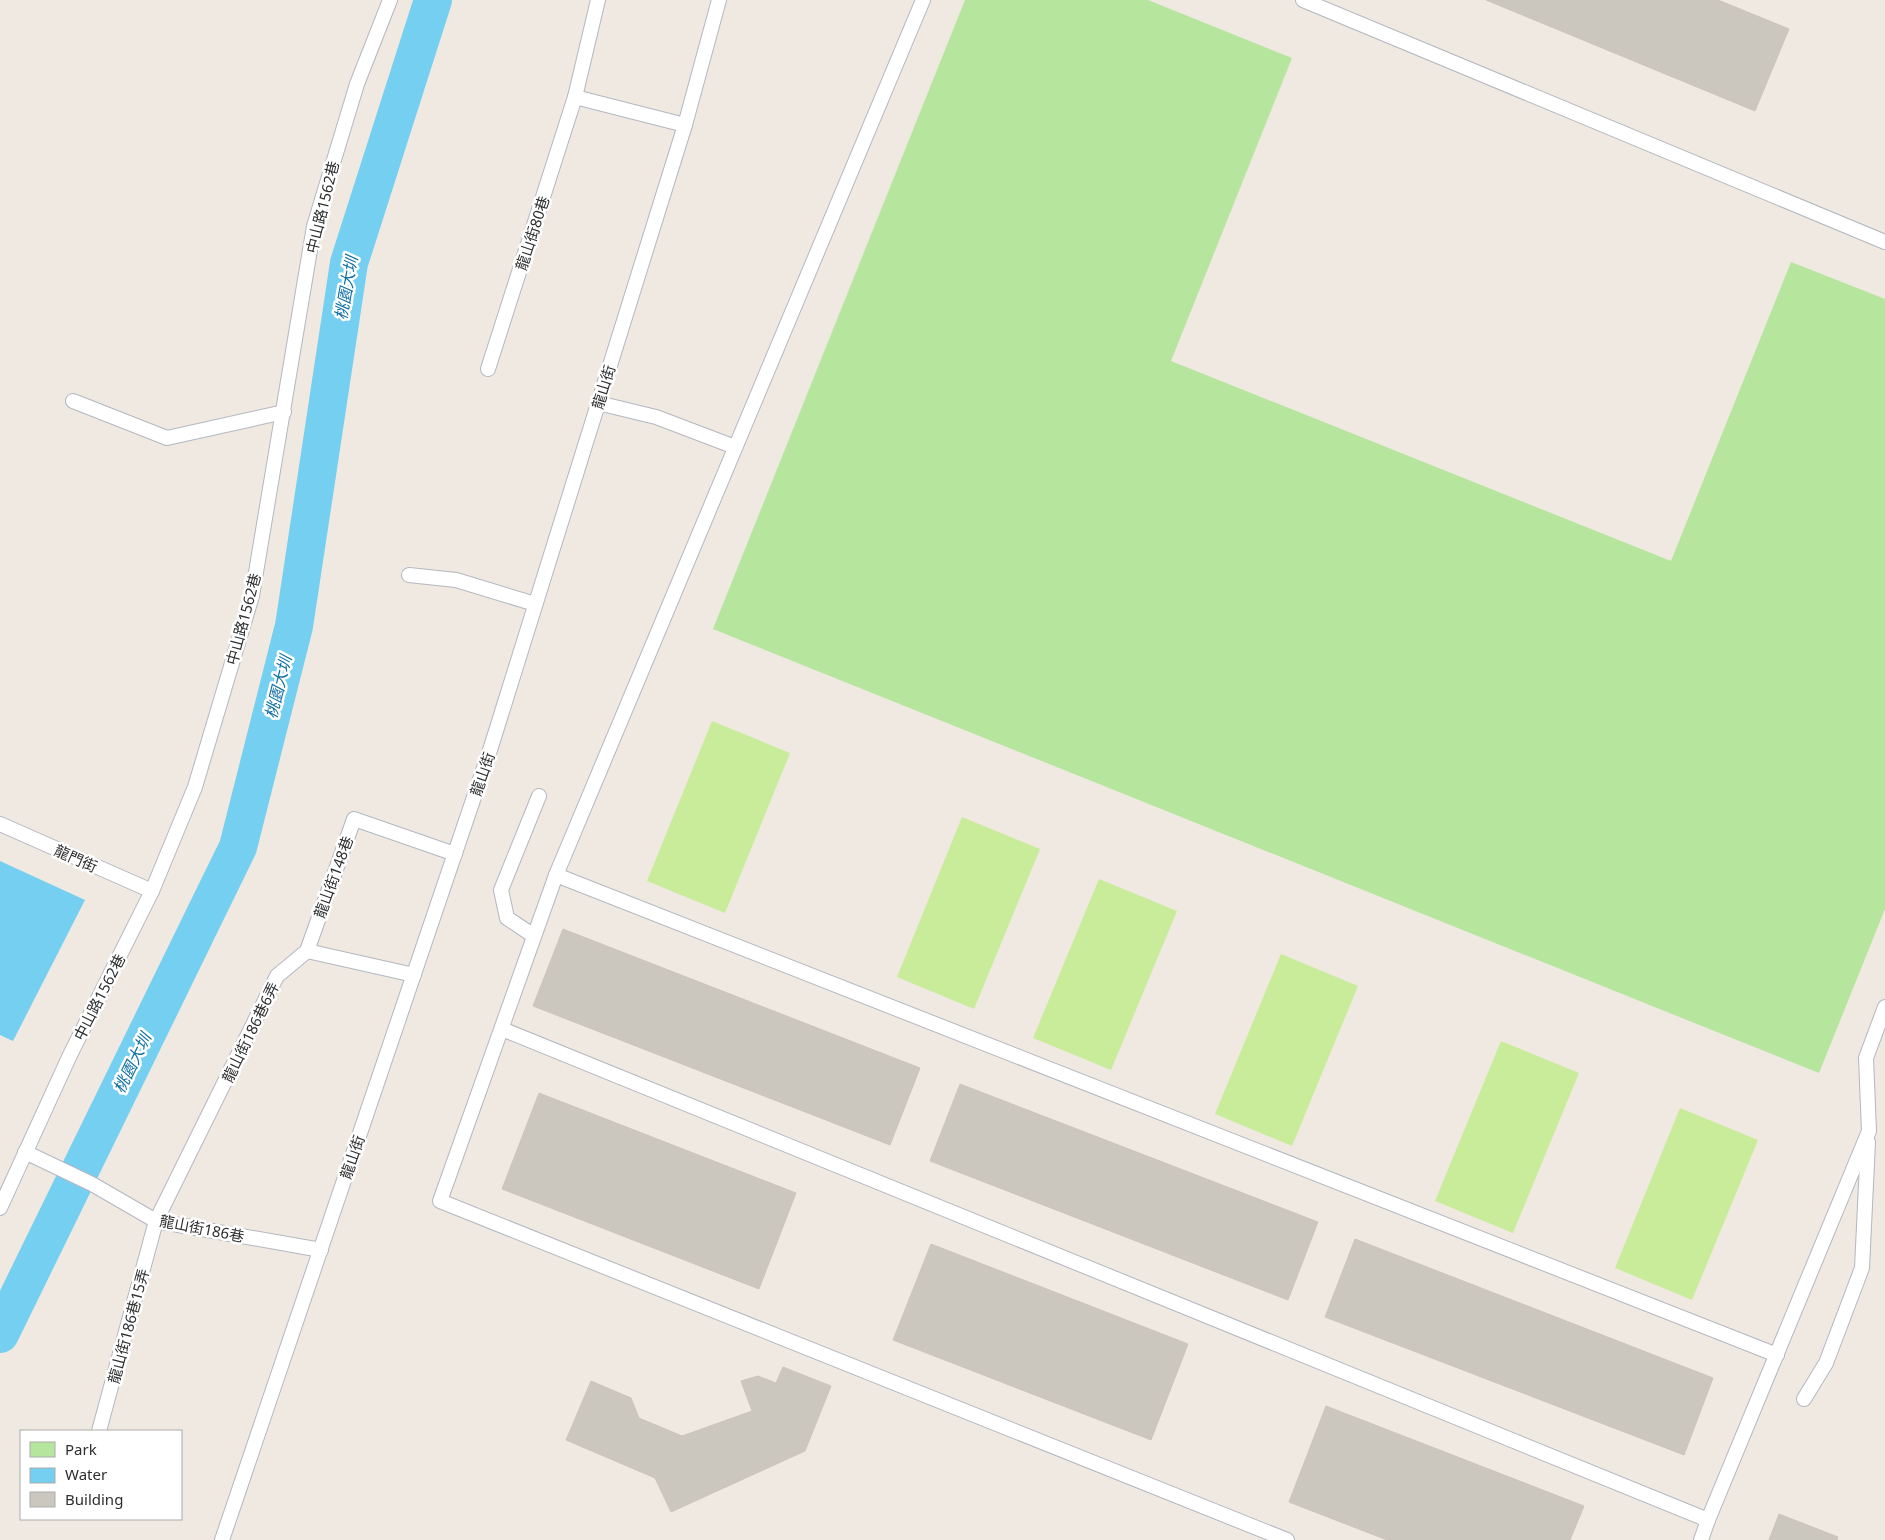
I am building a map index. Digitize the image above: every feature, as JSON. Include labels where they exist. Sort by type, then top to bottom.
[{"type":"lane","name":"中山路1562巷","points":[[0,1208],[70,1055],[152,891],[195,787],[252,596],[314,226],[357,84],[390,0]]},
{"type":"lane","name":"龍山街80巷","points":[[488,369],[575,96],[598,0]]},
{"type":"lane","name":"龍山街","points":[[222,1540],[491,747],[685,125],[719,0]]},
{"type":"lane","points":[[923,0],[556,875],[440,1202],[1287,1540]]},
{"type":"lane","points":[[1311,2],[1885,242]]},
{"type":"lane","points":[[575,96],[685,125]]},
{"type":"lane","points":[[72,401],[167,438],[284,412]]},
{"type":"lane","points":[[598,403],[656,417],[735,446]]},
{"type":"lane","points":[[409,575],[456,580],[535,604]]},
{"type":"lane","points":[[534,936],[507,918],[502,890],[539,796]]},
{"type":"lane","name":"龍山街148巷","points":[[307,951],[354,819],[455,854]]},
{"type":"lane","name":"龍門街","points":[[0,824],[152,891]]},
{"type":"lane","points":[[556,875],[1776,1354]]},
{"type":"lane","points":[[307,951],[414,975]]},
{"type":"lane","name":"龍山街186巷6弄","points":[[156,1221],[278,976],[307,951]]},
{"type":"lane","points":[[1804,1399],[1826,1363],[1862,1268],[1869,1131],[1866,1058],[1885,1007]]},
{"type":"lane","points":[[502,1029],[1708,1520]]},
{"type":"lane","points":[[1701,1540],[1869,1131]]},
{"type":"lane","name":"龍山街186巷","points":[[25,1152],[92,1184],[156,1221],[320,1250]]},
{"type":"lane","name":"龍山街186巷15弄","points":[[99,1430],[156,1221]]},
{"type":"green space","points":[[965,0],[1148,0],[1292,58],[1171,361],[1671,561],[1791,262],[1885,299],[1885,909],[1819,1073],[713,629]]},
{"type":"green space","points":[[712,721],[790,753],[725,913],[647,881]]},
{"type":"green space","points":[[962,817],[1040,849],[974,1009],[897,977]]},
{"type":"green space","points":[[1099,879],[1177,911],[1111,1070],[1033,1038]]},
{"type":"green space","points":[[1281,954],[1358,986],[1292,1146],[1215,1114]]},
{"type":"green space","points":[[1501,1041],[1579,1073],[1513,1233],[1435,1201]]},
{"type":"green space","points":[[1680,1108],[1758,1140],[1692,1300],[1615,1268]]},
{"type":"water","points":[[0,861],[85,900],[13,1041],[0,1035]]},
{"type":"building","points":[[1486,0],[1718,0],[1789,29],[1755,111]]},
{"type":"building","points":[[563,929],[920,1068],[890,1145],[533,1006]]},
{"type":"building","points":[[960,1084],[1318,1222],[1288,1300],[930,1161]]},
{"type":"building","points":[[539,1093],[796,1193],[759,1289],[502,1189]]},
{"type":"building","points":[[1355,1239],[1713,1378],[1684,1455],[1325,1317]]},
{"type":"building","points":[[931,1244],[1188,1344],[1151,1440],[893,1340]]},
{"type":"building","points":[[783,1367],[831,1386],[805,1451],[671,1512],[655,1478],[566,1440],[591,1381],[631,1398],[639,1418],[682,1436],[752,1411],[741,1381],[758,1376],[776,1383]]},
{"type":"building","points":[[1326,1406],[1584,1506],[1570,1540],[1387,1540],[1289,1502]]},
{"type":"building","points":[[1779,1514],[1838,1537],[1837,1540],[1769,1540]]},
{"type":"waterway","name":"桃園大圳","points":[[0,1334],[238,847],[294,626],[349,263],[433,0]]}]
